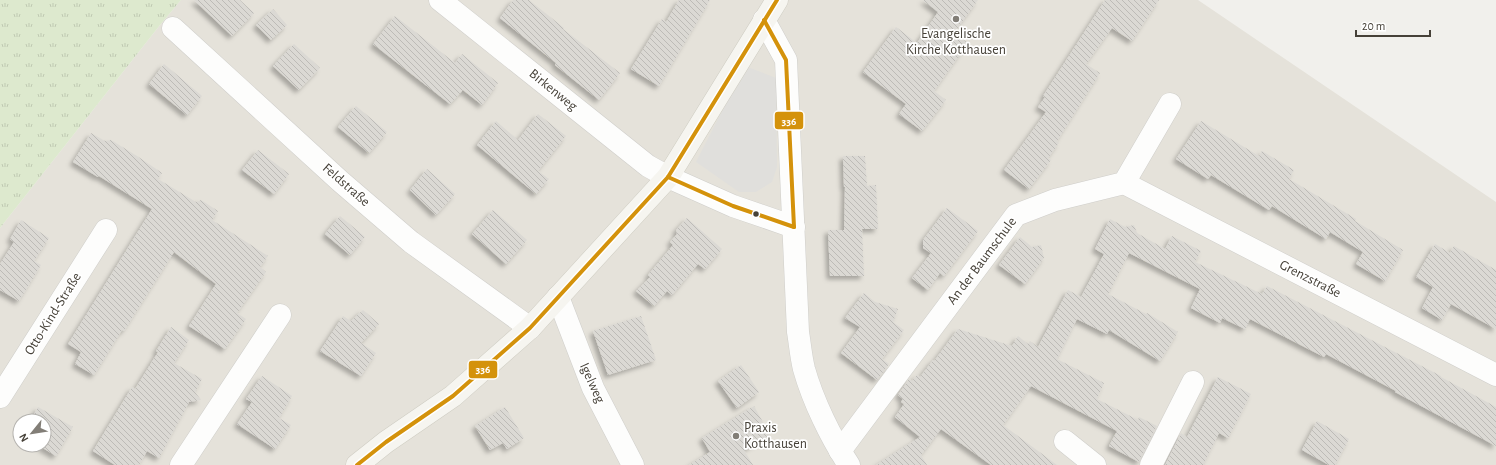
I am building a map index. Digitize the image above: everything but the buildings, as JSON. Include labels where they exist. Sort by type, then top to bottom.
[{"type":"street","name":"Birkenweg","points":[[440,0],[648,166],[668,177],[732,206],[794,227]]},
{"type":"street","points":[[357,465],[386,442],[454,396],[530,328],[668,177],[777,0]]},
{"type":"street","points":[[764,20],[786,60],[798,332],[804,369],[819,410],[844,458]]},
{"type":"street","name":"Feldstraße","points":[[173,28],[340,181],[411,242],[530,328]]},
{"type":"street","points":[[1124,183],[1170,104]]},
{"type":"street","name":"Grenzstraße","points":[[1124,183],[1496,376]]},
{"type":"street","name":"An der Baumschule","points":[[844,458],[1016,215],[1055,200],[1124,183]]},
{"type":"street","name":"Otto-Kind-Straße","points":[[0,397],[106,230]]},
{"type":"street","name":"Igelweg","points":[[558,297],[592,388],[633,465]]},
{"type":"street","points":[[181,465],[280,315]]},
{"type":"street","points":[[1151,465],[1193,382]]},
{"type":"street","points":[[1065,441],[1095,465]]},
{"type":"shaded area","points":[[181,0],[1198,0],[1496,202],[1496,465],[0,465],[0,228]]},
{"type":"shaded area","points":[[745,66],[776,78],[777,167],[772,182],[756,192],[739,192],[696,162]]},
{"type":"green space","points":[[0,0],[181,0],[0,228]]},
{"type":"transit line","name":"336","points":[[357,465],[386,442],[453,396],[530,328],[668,177],[777,0]]},
{"type":"transit line","name":"336","points":[[764,20],[786,60],[794,227]]},
{"type":"transit line","name":"336","points":[[668,177],[733,206],[794,227]]},
{"type":"place","name":"Evangelische Kirche Kotthausen","points":[[956,19]]},
{"type":"place","name":"Praxis Kotthausen","points":[[736,436]]}]
